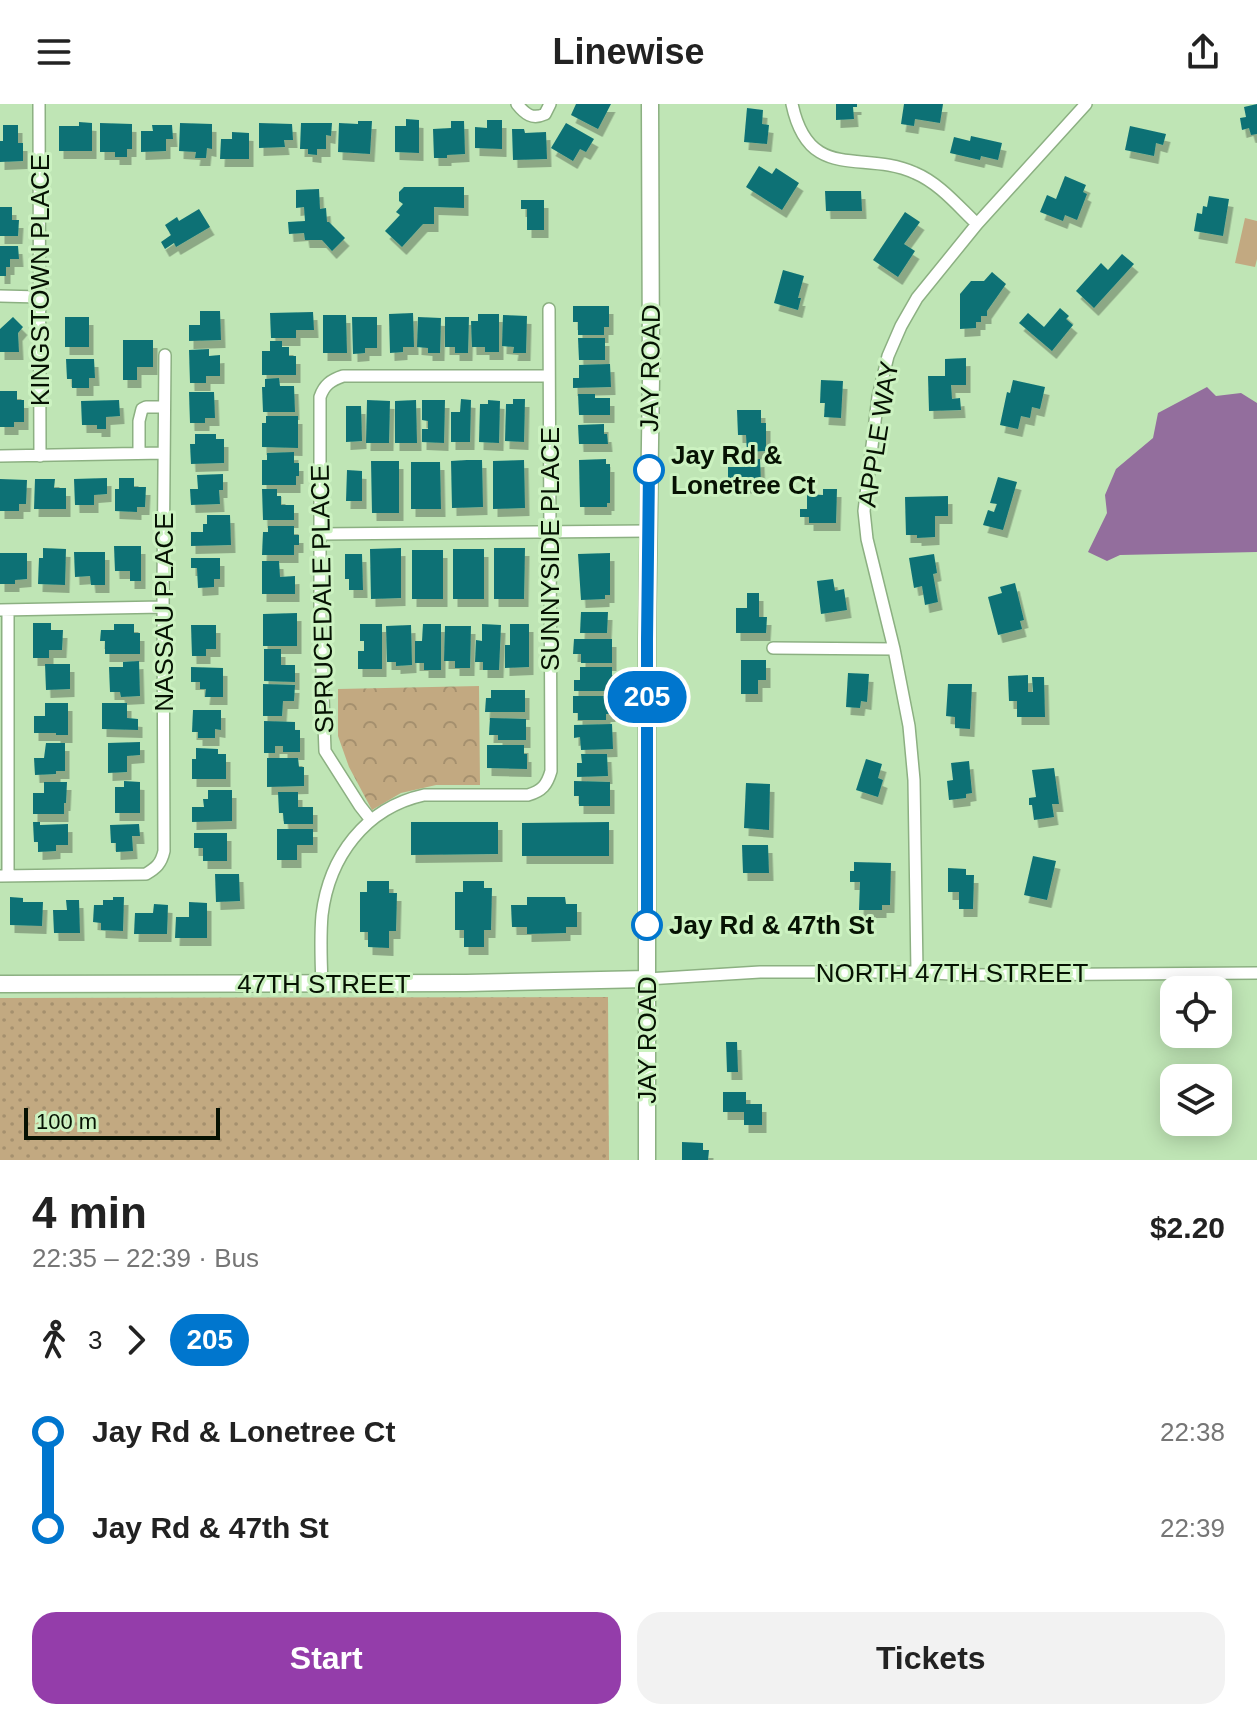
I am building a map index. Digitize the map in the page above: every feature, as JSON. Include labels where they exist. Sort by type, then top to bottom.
[{"type":"street","name":"KINGSTOWN PLACE","points":[[39,104],[40,456]]},
{"type":"street","points":[[517,104],[533,117],[545,114],[550,104]]},
{"type":"street","name":"JAY ROAD","points":[[647,1160],[650,104]]},
{"type":"street","points":[[792,104],[796,124],[804,138],[820,152],[835,159],[912,171],[929,179],[977,224]]},
{"type":"street","name":"APPLE WAY","points":[[917,972],[914,780],[909,726],[867,539],[864,511],[878,397],[888,356],[917,298],[977,224],[1086,104]]},
{"type":"street","points":[[0,296],[40,297]]},
{"type":"street","name":"SUNNYSIDE PLACE","points":[[371,820],[424,795],[528,795],[544,788],[551,771],[549,309]]},
{"type":"street","name":"NASSAU PLACE","points":[[4,876],[146,874],[157,867],[164,851],[165,355]]},
{"type":"street","name":"SPRUCEDALE PLACE","points":[[371,820],[325,751],[321,670],[320,397],[328,383],[343,376],[549,376]]},
{"type":"street","points":[[139,453],[142,409],[164,407]]},
{"type":"street","points":[[0,456],[164,453]]},
{"type":"street","points":[[320,534],[648,531]]},
{"type":"street","points":[[4,876],[4,610],[163,607]]},
{"type":"street","points":[[773,648],[894,649]]},
{"type":"street","points":[[322,984],[322,916],[328,888],[343,851],[371,820]]},
{"type":"street","name":"NORTH 47TH STREET","points":[[647,979],[760,972],[967,975],[1257,973]]},
{"type":"street","name":"47TH STREET","points":[[0,984],[322,984],[647,979]]},
{"type":"green space","points":[[1245,218],[1257,221],[1255,267],[1235,263]]},
{"type":"green space","points":[[479,686],[480,785],[436,785],[401,793],[372,810],[349,767],[338,736],[338,689]]},
{"type":"green space","points":[[608,997],[609,1160],[0,1160],[0,998]]},
{"type":"shaded area","points":[[1207,387],[1216,396],[1241,393],[1257,403],[1257,552],[1120,555],[1107,561],[1088,552],[1107,513],[1105,495],[1116,469],[1153,438],[1158,413]]},
{"type":"building","points":[[576,104],[611,104],[598,129],[571,115]]},
{"type":"building","points":[[836,104],[857,104],[853,107],[854,119],[836,120]]},
{"type":"building","points":[[904,104],[943,104],[940,123],[915,119],[914,126],[901,124]]},
{"type":"building","points":[[1257,104],[1257,134],[1251,135],[1249,128],[1242,130],[1240,118],[1246,117],[1244,107]]},
{"type":"building","points":[[747,108],[763,110],[762,124],[769,125],[767,144],[744,142]]},
{"type":"building","points":[[406,119],[419,120],[419,153],[395,152],[395,126],[406,126]]},
{"type":"building","points":[[487,120],[502,120],[502,149],[475,148],[475,127],[487,128]]},
{"type":"building","points":[[358,121],[372,121],[370,154],[338,152],[339,123],[358,124]]},
{"type":"building","points":[[451,121],[464,121],[465,154],[434,158],[433,129],[451,128]]},
{"type":"building","points":[[79,122],[92,123],[92,151],[59,151],[59,126],[79,126]]},
{"type":"building","points":[[100,123],[132,124],[132,149],[127,149],[127,157],[115,157],[115,152],[100,152]]},
{"type":"building","points":[[180,123],[212,124],[212,149],[207,148],[206,158],[195,158],[196,152],[179,151]]},
{"type":"building","points":[[259,123],[292,124],[293,140],[284,140],[285,147],[259,148]]},
{"type":"building","points":[[301,123],[332,123],[331,136],[326,135],[326,149],[317,149],[317,155],[308,154],[308,149],[300,149]]},
{"type":"building","points":[[566,123],[594,139],[586,152],[580,149],[573,161],[551,148]]},
{"type":"building","points":[[3,125],[18,125],[18,143],[23,143],[23,161],[0,162]]},
{"type":"building","points":[[152,125],[172,125],[173,139],[166,139],[166,151],[141,152],[141,131],[153,131]]},
{"type":"building","points":[[1130,126],[1166,134],[1163,145],[1156,143],[1154,156],[1125,150]]},
{"type":"building","points":[[512,129],[524,129],[525,133],[546,132],[547,159],[513,160]]},
{"type":"building","points":[[232,132],[249,133],[249,159],[220,159],[221,139],[232,139]]},
{"type":"building","points":[[971,136],[1002,143],[998,160],[981,156],[980,160],[950,153],[954,137],[970,141]]},
{"type":"building","points":[[759,166],[772,174],[776,168],[799,183],[782,210],[746,187]]},
{"type":"building","points":[[1065,176],[1086,185],[1083,192],[1087,194],[1077,220],[1065,215],[1063,221],[1040,212],[1047,195],[1056,199]]},
{"type":"building","points":[[404,187],[464,187],[464,208],[434,207],[434,224],[423,224],[402,247],[385,231],[400,215],[396,212],[403,204],[399,201],[399,192]]},
{"type":"building","points":[[319,189],[320,209],[326,208],[327,222],[345,238],[332,251],[322,240],[305,240],[304,233],[289,234],[288,222],[305,221],[304,207],[296,208],[296,190]]},
{"type":"building","points":[[825,191],[861,191],[862,211],[826,211]]},
{"type":"building","points":[[1209,196],[1229,199],[1223,236],[1194,231],[1197,213],[1202,214],[1203,206],[1207,207]]},
{"type":"building","points":[[521,200],[544,200],[544,230],[527,230],[527,209],[521,209]]},
{"type":"building","points":[[0,207],[12,207],[12,220],[19,220],[18,236],[0,236]]},
{"type":"building","points":[[199,209],[210,227],[176,247],[174,243],[165,249],[161,242],[171,235],[165,225]]},
{"type":"building","points":[[905,212],[920,222],[904,244],[915,251],[898,277],[873,260]]},
{"type":"building","points":[[0,246],[18,246],[19,259],[10,259],[6,276],[0,276]]},
{"type":"building","points":[[1122,254],[1134,264],[1094,308],[1076,291],[1101,263],[1108,270]]},
{"type":"building","points":[[783,270],[804,276],[798,310],[774,303]]},
{"type":"building","points":[[992,272],[1006,284],[987,311],[987,316],[981,316],[981,322],[976,322],[976,328],[960,329],[960,294],[971,281],[984,281]]},
{"type":"building","points":[[573,306],[609,306],[609,327],[604,327],[604,335],[578,335],[578,322],[573,322]]},
{"type":"building","points":[[1060,308],[1073,325],[1052,351],[1019,323],[1028,313],[1044,327]]},
{"type":"building","points":[[200,311],[220,311],[221,340],[189,341],[189,325],[200,325]]},
{"type":"building","points":[[313,312],[314,330],[296,330],[296,338],[271,338],[270,313]]},
{"type":"building","points":[[413,313],[414,347],[403,347],[403,352],[390,353],[389,314]]},
{"type":"building","points":[[478,314],[499,314],[499,352],[485,352],[485,347],[472,347],[471,321],[478,321]]},
{"type":"building","points":[[323,315],[346,315],[347,353],[323,353]]},
{"type":"building","points":[[503,315],[527,316],[526,353],[513,353],[514,347],[502,346]]},
{"type":"building","points":[[13,317],[23,327],[18,333],[19,352],[0,352],[0,329]]},
{"type":"building","points":[[65,317],[89,317],[89,347],[65,347]]},
{"type":"building","points":[[352,317],[377,317],[377,348],[365,348],[365,353],[353,354]]},
{"type":"building","points":[[418,317],[441,318],[440,353],[428,353],[428,348],[417,347]]},
{"type":"building","points":[[445,317],[469,317],[468,353],[455,353],[455,347],[445,347]]},
{"type":"building","points":[[578,338],[605,338],[605,360],[579,360]]},
{"type":"building","points":[[123,340],[153,340],[153,367],[137,367],[137,380],[123,380]]},
{"type":"building","points":[[270,341],[282,341],[282,347],[289,347],[289,356],[296,356],[296,375],[262,375],[262,351],[270,351]]},
{"type":"building","points":[[209,349],[209,356],[220,355],[220,376],[206,376],[206,383],[190,383],[189,350]]},
{"type":"building","points":[[966,358],[966,385],[951,385],[952,399],[960,398],[961,410],[929,411],[928,376],[945,376],[945,359]]},
{"type":"building","points":[[66,359],[94,359],[95,378],[89,378],[89,388],[72,388],[72,379],[67,379]]},
{"type":"building","points":[[610,364],[611,387],[573,388],[573,378],[579,378],[579,365]]},
{"type":"building","points":[[279,378],[280,386],[294,386],[295,412],[263,412],[262,387],[265,387],[265,379]]},
{"type":"building","points":[[821,380],[843,381],[841,418],[824,417],[825,403],[820,403]]},
{"type":"building","points":[[1013,380],[1045,387],[1040,409],[1032,407],[1030,418],[1021,416],[1018,429],[1000,425],[1007,392],[1010,393]]},
{"type":"building","points":[[0,391],[17,391],[17,400],[24,400],[24,422],[14,422],[14,427],[0,427]]},
{"type":"building","points":[[189,392],[214,392],[215,418],[205,418],[205,423],[190,423]]},
{"type":"building","points":[[578,394],[610,398],[610,415],[579,415]]},
{"type":"building","points":[[461,399],[471,400],[470,442],[451,442],[451,412],[460,412]]},
{"type":"building","points":[[513,399],[525,399],[524,442],[505,441],[506,404],[513,404]]},
{"type":"building","points":[[119,400],[120,416],[106,417],[106,429],[97,429],[97,425],[82,425],[81,401]]},
{"type":"building","points":[[367,400],[390,401],[389,443],[366,443]]},
{"type":"building","points":[[416,400],[417,443],[395,443],[395,401]]},
{"type":"building","points":[[422,400],[445,400],[444,443],[422,442],[422,429],[428,429],[428,421],[422,420]]},
{"type":"building","points":[[488,400],[500,401],[499,443],[479,442],[480,404],[488,404]]},
{"type":"building","points":[[346,406],[361,406],[362,441],[346,442]]},
{"type":"building","points":[[737,410],[761,410],[761,423],[766,423],[766,451],[747,452],[746,435],[738,435]]},
{"type":"building","points":[[266,416],[298,416],[298,448],[262,447],[262,423],[266,423]]},
{"type":"building","points":[[604,424],[608,444],[579,444],[578,425]]},
{"type":"building","points":[[195,434],[216,434],[216,439],[224,439],[224,463],[191,464],[190,444],[195,444]]},
{"type":"building","points":[[294,452],[294,463],[299,463],[296,485],[262,485],[262,460],[267,460],[267,453]]},
{"type":"building","points":[[606,459],[606,464],[610,464],[610,503],[607,507],[580,507],[579,460]]},
{"type":"building","points":[[760,459],[761,485],[728,486],[728,467],[744,467],[744,460]]},
{"type":"building","points":[[482,460],[483,507],[452,508],[451,461]]},
{"type":"building","points":[[524,460],[525,508],[493,509],[493,461]]},
{"type":"building","points":[[371,461],[399,461],[399,513],[372,513]]},
{"type":"building","points":[[411,462],[440,462],[441,509],[411,509]]},
{"type":"building","points":[[347,470],[362,471],[362,501],[346,501]]},
{"type":"building","points":[[223,474],[220,504],[191,505],[190,489],[198,489],[197,475]]},
{"type":"building","points":[[998,477],[1017,482],[1003,530],[983,525],[988,510],[994,512],[997,504],[990,503]]},
{"type":"building","points":[[107,478],[107,494],[94,495],[94,505],[75,505],[74,479]]},
{"type":"building","points":[[119,478],[134,478],[134,487],[146,487],[145,507],[137,507],[137,512],[115,511],[115,489],[119,489]]},
{"type":"building","points":[[0,479],[27,480],[26,504],[19,504],[19,511],[0,511]]},
{"type":"building","points":[[35,479],[55,479],[54,488],[66,488],[66,509],[34,509]]},
{"type":"building","points":[[262,489],[277,489],[281,505],[294,505],[294,520],[263,520]]},
{"type":"building","points":[[823,489],[837,489],[836,523],[809,523],[809,517],[800,517],[800,509],[807,509],[807,494],[823,495]]},
{"type":"building","points":[[948,496],[948,516],[935,516],[935,537],[906,535],[905,497]]},
{"type":"building","points":[[207,515],[230,515],[231,545],[191,546],[191,532],[203,532]]},
{"type":"building","points":[[268,526],[294,526],[294,535],[299,535],[299,545],[294,545],[294,555],[262,555],[263,532],[268,532]]},
{"type":"building","points":[[114,546],[141,546],[141,581],[130,581],[130,571],[115,571]]},
{"type":"building","points":[[43,548],[66,549],[65,585],[38,584],[39,558],[43,558]]},
{"type":"building","points":[[401,548],[401,598],[371,599],[370,549]]},
{"type":"building","points":[[494,548],[525,548],[524,599],[494,599]]},
{"type":"building","points":[[453,549],[484,549],[484,599],[453,599]]},
{"type":"building","points":[[412,550],[443,550],[443,599],[412,599]]},
{"type":"building","points":[[74,552],[105,552],[105,585],[91,585],[90,576],[75,577]]},
{"type":"building","points":[[0,553],[27,553],[27,579],[15,580],[15,584],[0,584]]},
{"type":"building","points":[[610,553],[610,595],[605,595],[605,599],[581,600],[578,554]]},
{"type":"building","points":[[345,554],[362,554],[363,590],[349,590],[349,579],[345,579]]},
{"type":"building","points":[[934,554],[937,573],[933,574],[938,602],[925,605],[922,586],[914,588],[909,558]]},
{"type":"building","points":[[191,558],[220,558],[220,579],[214,579],[214,587],[198,588],[197,568],[191,568]]},
{"type":"building","points":[[262,561],[279,561],[280,577],[295,576],[295,594],[262,594]]},
{"type":"building","points":[[833,579],[835,591],[844,589],[847,610],[821,614],[817,581]]},
{"type":"building","points":[[1015,583],[1024,620],[1020,621],[1022,629],[998,635],[988,597],[1002,593],[1000,587]]},
{"type":"building","points":[[747,593],[759,593],[759,617],[767,617],[766,633],[736,633],[736,608],[747,608]]},
{"type":"building","points":[[581,612],[608,612],[607,633],[580,633]]},
{"type":"building","points":[[297,613],[297,646],[263,646],[263,614]]},
{"type":"building","points":[[33,623],[51,623],[51,630],[63,630],[62,650],[49,650],[49,658],[33,658]]},
{"type":"building","points":[[114,624],[134,624],[134,633],[140,633],[140,654],[105,654],[105,641],[100,641],[101,630],[114,630]]},
{"type":"building","points":[[360,624],[382,624],[382,669],[358,669],[358,651],[364,651],[364,641],[360,641]]},
{"type":"building","points":[[423,624],[441,624],[441,670],[424,670],[424,663],[415,663],[415,641],[422,641]]},
{"type":"building","points":[[482,624],[501,625],[499,670],[483,670],[483,662],[475,662],[476,640],[482,641]]},
{"type":"building","points":[[510,624],[529,624],[529,667],[505,668],[505,645],[510,645]]},
{"type":"building","points":[[191,625],[216,625],[216,649],[206,649],[206,656],[192,656]]},
{"type":"building","points":[[411,625],[412,665],[396,666],[396,662],[387,662],[386,626]]},
{"type":"building","points":[[445,626],[471,626],[470,668],[455,668],[455,661],[444,661]]},
{"type":"building","points":[[574,639],[612,639],[612,663],[581,663],[581,654],[573,654]]},
{"type":"building","points":[[264,649],[281,649],[281,665],[295,665],[295,682],[264,681]]},
{"type":"building","points":[[741,660],[766,660],[766,680],[758,680],[758,694],[741,694]]},
{"type":"building","points":[[139,661],[140,696],[121,697],[120,692],[110,692],[109,667],[123,667],[123,662]]},
{"type":"building","points":[[45,664],[70,664],[70,689],[46,690]]},
{"type":"building","points":[[191,667],[223,668],[223,697],[205,697],[206,689],[200,689],[200,682],[191,682]]},
{"type":"building","points":[[580,667],[612,667],[612,691],[574,691],[574,680],[580,680]]},
{"type":"building","points":[[848,673],[869,674],[867,702],[861,701],[860,708],[846,707]]},
{"type":"building","points":[[1028,675],[1028,692],[1033,692],[1032,677],[1044,677],[1045,717],[1017,717],[1017,701],[1009,701],[1008,676]]},
{"type":"building","points":[[263,684],[295,685],[294,701],[283,701],[282,716],[263,716]]},
{"type":"building","points":[[948,684],[972,684],[970,729],[955,728],[955,717],[946,716]]},
{"type":"building","points":[[491,690],[525,690],[525,712],[485,712],[486,698],[491,698]]},
{"type":"building","points":[[573,696],[611,696],[611,714],[606,714],[606,720],[578,720],[578,713],[573,713]]},
{"type":"building","points":[[45,703],[68,703],[68,735],[34,733],[34,716],[45,716]]},
{"type":"building","points":[[102,703],[127,703],[127,718],[138,719],[138,730],[102,729]]},
{"type":"building","points":[[193,710],[221,710],[221,730],[215,729],[215,738],[198,738],[198,732],[192,732]]},
{"type":"building","points":[[490,718],[526,719],[526,740],[498,740],[498,735],[489,735]]},
{"type":"building","points":[[264,721],[295,722],[295,730],[300,730],[300,752],[283,752],[283,746],[275,746],[275,753],[264,753]]},
{"type":"building","points":[[612,724],[613,749],[581,750],[580,737],[574,738],[574,725]]},
{"type":"building","points":[[140,742],[140,755],[127,756],[127,772],[108,773],[108,743]]},
{"type":"building","points":[[46,743],[65,743],[65,771],[35,775],[34,758],[44,758]]},
{"type":"building","points":[[487,745],[524,745],[527,769],[487,768]]},
{"type":"building","points":[[196,748],[218,749],[218,754],[226,754],[226,779],[192,779],[192,759],[196,759]]},
{"type":"building","points":[[581,754],[607,754],[608,776],[577,777],[577,763],[582,763]]},
{"type":"building","points":[[267,758],[298,758],[299,767],[304,767],[304,786],[267,787]]},
{"type":"building","points":[[866,759],[882,764],[878,778],[883,780],[878,797],[856,790]]},
{"type":"building","points":[[969,761],[972,793],[966,794],[966,798],[949,800],[947,781],[953,780],[951,763]]},
{"type":"building","points":[[1054,768],[1059,804],[1052,804],[1054,817],[1034,820],[1032,805],[1029,805],[1029,798],[1036,797],[1032,770]]},
{"type":"building","points":[[124,781],[140,782],[140,813],[115,813],[115,787],[124,787]]},
{"type":"building","points":[[574,781],[610,782],[610,806],[579,806],[579,796],[574,796]]},
{"type":"building","points":[[44,782],[67,782],[64,814],[33,814],[33,793],[44,793]]},
{"type":"building","points":[[746,783],[770,784],[769,830],[744,828]]},
{"type":"building","points":[[208,790],[232,790],[232,821],[192,822],[192,807],[204,807],[203,799],[208,799]]},
{"type":"building","points":[[278,792],[298,792],[298,807],[313,807],[313,824],[284,824],[283,813],[279,813]]},
{"type":"building","points":[[33,822],[40,822],[40,825],[68,824],[68,845],[56,845],[56,851],[38,852]]},
{"type":"building","points":[[411,822],[498,822],[498,854],[411,855]]},
{"type":"building","points":[[609,822],[609,856],[522,856],[522,823]]},
{"type":"building","points":[[139,824],[140,836],[132,836],[133,851],[116,852],[116,843],[111,843],[110,825]]},
{"type":"building","points":[[277,829],[313,829],[313,845],[297,845],[297,860],[277,860]]},
{"type":"building","points":[[194,833],[227,833],[227,861],[203,861],[203,848],[194,848]]},
{"type":"building","points":[[742,845],[768,845],[769,873],[743,873]]},
{"type":"building","points":[[1033,856],[1056,861],[1047,900],[1024,895]]},
{"type":"building","points":[[854,862],[891,863],[890,905],[882,905],[882,910],[859,910],[860,882],[850,882]]},
{"type":"building","points":[[948,868],[966,869],[966,875],[974,875],[973,909],[959,909],[959,892],[948,892]]},
{"type":"building","points":[[215,874],[239,874],[240,901],[216,902]]},
{"type":"building","points":[[367,881],[389,881],[389,893],[397,893],[396,931],[389,931],[389,948],[368,947],[368,932],[360,932],[360,892],[367,892]]},
{"type":"building","points":[[463,881],[484,881],[484,888],[492,888],[491,930],[484,930],[484,947],[464,947],[464,930],[455,930],[455,892],[463,892]]},
{"type":"building","points":[[10,897],[23,898],[23,902],[43,902],[42,926],[10,925]]},
{"type":"building","points":[[113,897],[124,897],[123,931],[101,930],[101,923],[93,922],[94,905],[103,905],[103,900],[113,900]]},
{"type":"building","points":[[527,897],[565,897],[566,904],[577,904],[577,927],[566,927],[566,933],[527,934],[527,927],[512,927],[511,905],[527,905]]},
{"type":"building","points":[[66,900],[79,900],[80,933],[54,933],[53,910],[67,910]]},
{"type":"building","points":[[189,902],[207,903],[207,938],[175,938],[176,917],[189,917]]},
{"type":"building","points":[[154,904],[168,905],[167,934],[134,934],[135,913],[153,913]]},
{"type":"building","points":[[726,1042],[737,1042],[738,1072],[727,1072]]},
{"type":"building","points":[[723,1092],[746,1092],[746,1104],[762,1104],[762,1125],[744,1125],[744,1112],[723,1112]]},
{"type":"building","points":[[682,1142],[703,1143],[703,1150],[709,1150],[708,1160],[682,1160]]},
{"type":"bus line","name":"205","points":[[647,925],[649,470]]},
{"type":"place","name":"Jay Rd & Lonetree Ct","points":[[649,470]]},
{"type":"place","name":"Jay Rd & 47th St","points":[[647,925]]}]
